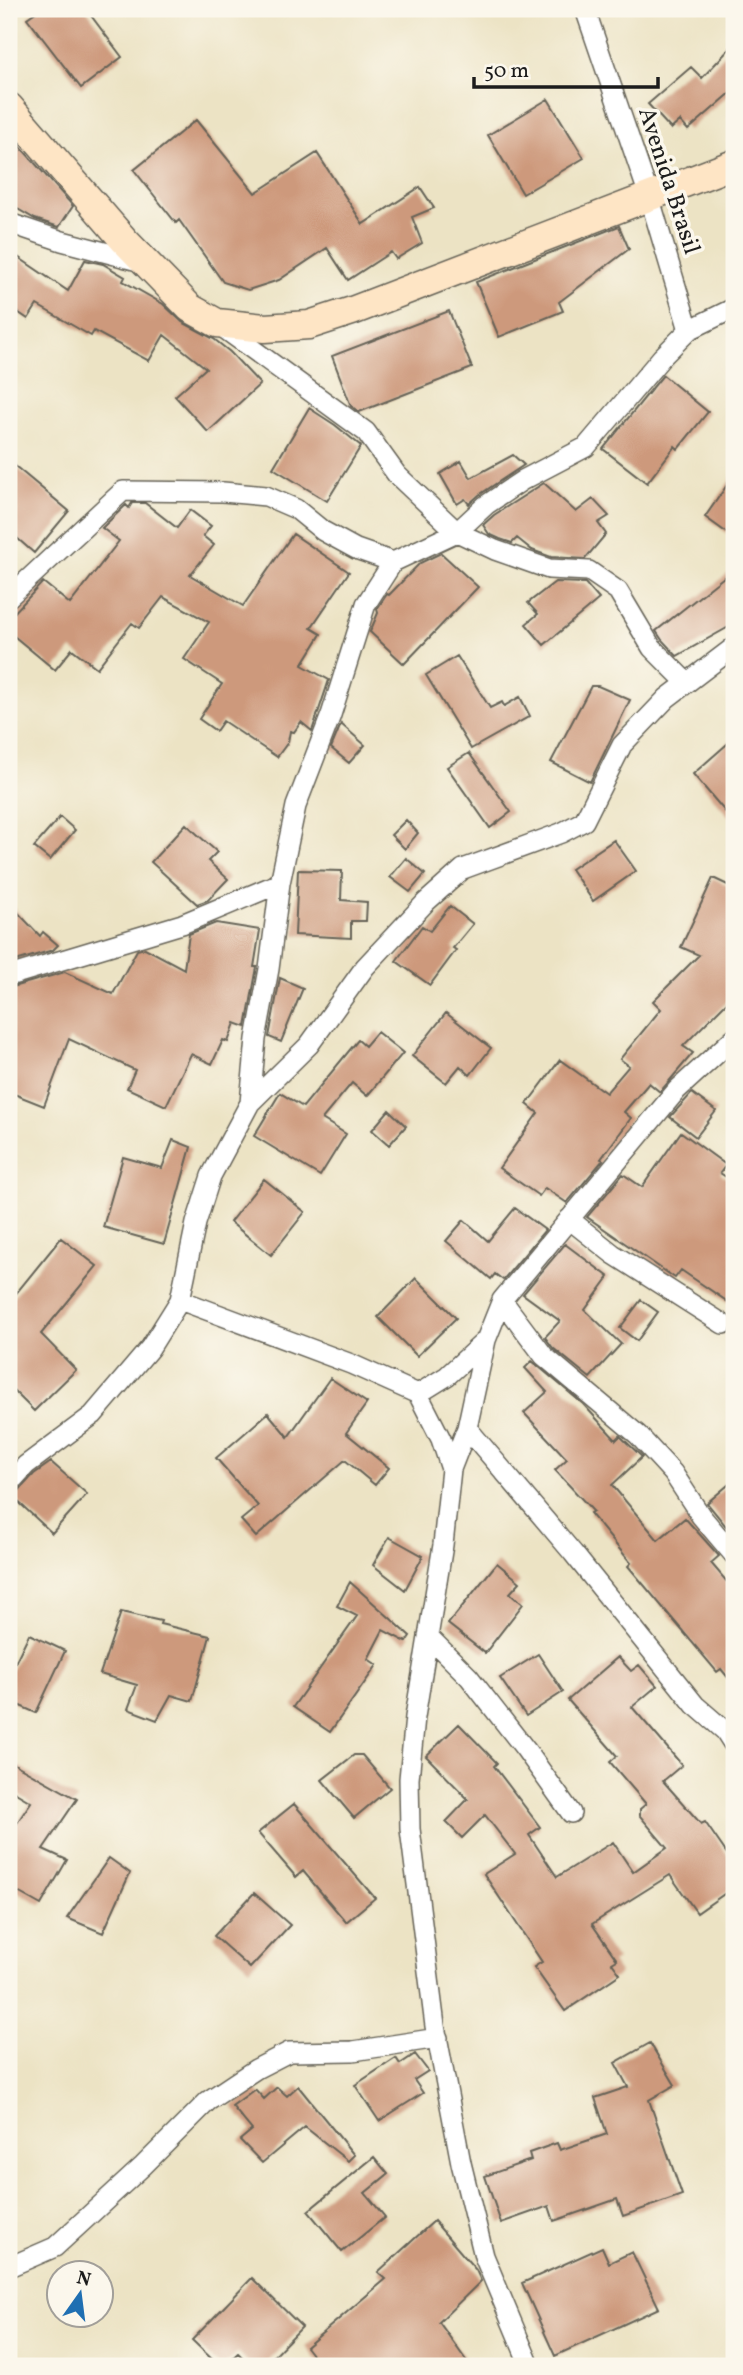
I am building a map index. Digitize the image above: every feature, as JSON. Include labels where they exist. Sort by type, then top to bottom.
[{"type":"main road","points":[[9,107],[147,263],[190,307],[217,323],[265,328],[309,325],[352,311],[734,164]]},
{"type":"street","name":"Avenida Brasil","points":[[585,9],[649,196],[689,330]]},
{"type":"street","points":[[9,223],[62,241],[147,263]]},
{"type":"street","points":[[250,1103],[256,1039],[269,969],[280,883],[296,806],[331,715],[366,604],[393,562],[457,533],[486,505],[523,480],[586,447],[662,357],[689,330],[734,308]]},
{"type":"street","points":[[217,323],[366,432],[397,475],[457,533],[549,569],[589,572],[618,592],[652,648],[687,682]]},
{"type":"street","points":[[9,597],[123,491],[223,492],[266,496],[296,509],[323,531],[356,549],[393,562]]},
{"type":"street","points":[[9,1485],[26,1465],[93,1415],[149,1348],[180,1300],[195,1223],[211,1176],[250,1103],[309,1045],[365,967],[426,902],[463,869],[561,833],[584,821],[622,745],[644,720],[687,682],[734,648]]},
{"type":"street","points":[[9,976],[183,925],[280,883]]},
{"type":"street","points":[[530,2366],[484,2256],[461,2163],[438,2038],[410,1829],[409,1779],[414,1729],[443,1545],[451,1469],[467,1428],[479,1383],[486,1340],[502,1300],[677,1090],[734,1038]]},
{"type":"street","points":[[569,1219],[613,1254],[723,1324]]},
{"type":"street","points":[[180,1300],[339,1359],[418,1394],[441,1438],[451,1469]]},
{"type":"street","points":[[502,1300],[544,1356],[638,1435],[673,1473],[701,1516],[734,1555]]},
{"type":"street","points":[[418,1394],[447,1376],[486,1340]]},
{"type":"street","points":[[467,1428],[573,1553],[695,1705],[725,1731],[734,1745]]},
{"type":"street","points":[[428,1636],[468,1676],[571,1814]]},
{"type":"street","points":[[9,2267],[55,2247],[143,2166],[208,2101],[256,2069],[289,2052],[353,2051],[438,2038]]},
{"type":"building","points":[[40,9],[86,9],[122,57],[81,88],[27,18]]},
{"type":"building","points":[[734,44],[734,90],[688,130],[680,121],[671,129],[648,104],[691,67],[702,78]]},
{"type":"building","points":[[548,99],[584,158],[523,194],[488,135]]},
{"type":"building","points":[[196,120],[255,193],[317,153],[363,224],[420,187],[434,208],[412,217],[422,243],[396,259],[391,252],[348,280],[327,248],[279,280],[248,290],[223,282],[179,220],[176,223],[134,170]]},
{"type":"building","points":[[9,134],[73,206],[59,227],[35,219],[9,204]]},
{"type":"building","points":[[619,226],[629,249],[559,302],[563,311],[499,337],[476,282]]},
{"type":"building","points":[[9,251],[68,291],[85,260],[103,264],[125,277],[123,281],[163,304],[182,322],[214,339],[260,384],[208,432],[175,396],[206,368],[164,335],[149,361],[94,331],[91,336],[37,305],[28,319],[9,306]]},
{"type":"building","points":[[449,311],[472,368],[359,412],[351,406],[332,356]]},
{"type":"building","points":[[663,375],[708,412],[678,449],[675,446],[647,483],[603,449]]},
{"type":"building","points":[[309,408],[361,446],[327,501],[273,468]]},
{"type":"building","points":[[513,455],[524,465],[469,504],[465,499],[457,504],[440,474],[461,461],[471,478]]},
{"type":"building","points":[[9,461],[69,511],[34,553],[9,531]]},
{"type":"building","points":[[734,475],[734,538],[705,517]]},
{"type":"building","points":[[544,483],[576,512],[593,499],[609,516],[598,523],[606,534],[585,559],[551,557],[532,550],[517,538],[512,543],[489,534],[483,525]]},
{"type":"building","points":[[132,503],[145,503],[177,528],[190,510],[211,526],[203,536],[214,545],[190,575],[243,606],[293,534],[349,572],[311,628],[321,634],[302,665],[329,680],[312,731],[301,722],[294,732],[290,731],[288,742],[277,757],[223,721],[216,731],[199,719],[222,684],[184,659],[209,622],[163,597],[139,628],[132,623],[97,668],[72,649],[55,670],[9,632],[9,618],[43,582],[70,604],[119,541],[102,528],[126,505],[129,508]]},
{"type":"building","points":[[441,553],[478,587],[404,664],[370,632],[378,613],[377,609],[387,594],[420,563]]},
{"type":"building","points":[[734,569],[734,624],[677,656],[656,631]]},
{"type":"building","points":[[555,582],[585,583],[599,599],[544,645],[526,624],[538,614],[528,603]]},
{"type":"building","points":[[457,656],[490,708],[502,702],[504,706],[520,697],[530,716],[471,749],[426,675]]},
{"type":"building","points":[[591,686],[598,686],[630,700],[590,782],[551,762]]},
{"type":"building","points":[[341,724],[365,745],[349,763],[331,748]]},
{"type":"building","points":[[734,738],[734,822],[693,774]]},
{"type":"building","points":[[469,753],[511,812],[490,828],[447,767]]},
{"type":"building","points":[[60,817],[75,830],[50,860],[34,847]]},
{"type":"building","points":[[406,820],[418,833],[405,849],[391,835]]},
{"type":"building","points":[[186,824],[217,852],[208,861],[228,879],[208,900],[197,904],[151,862]]},
{"type":"building","points":[[614,840],[636,871],[593,901],[571,869]]},
{"type":"building","points":[[406,858],[425,874],[410,892],[390,877]]},
{"type":"building","points":[[298,870],[342,871],[341,900],[367,902],[366,921],[351,921],[351,938],[295,935]]},
{"type":"building","points":[[713,878],[734,888],[734,995],[683,1046],[693,1053],[660,1092],[649,1083],[624,1112],[631,1118],[601,1159],[603,1160],[567,1203],[545,1188],[539,1196],[499,1168],[538,1113],[527,1104],[560,1060],[606,1093],[629,1066],[620,1059],[661,1009],[653,1001],[699,955],[681,947]]},
{"type":"building","points":[[9,903],[40,936],[43,932],[58,945],[53,950],[9,963]]},
{"type":"building","points":[[450,906],[473,924],[453,948],[456,950],[430,985],[396,961],[422,926],[430,931]]},
{"type":"building","points":[[216,923],[260,930],[254,967],[257,967],[246,1027],[235,1023],[228,1042],[223,1040],[212,1064],[191,1054],[166,1106],[127,1088],[135,1070],[69,1039],[44,1106],[9,1092],[9,988],[65,972],[113,994],[137,950],[145,948],[184,969],[189,934]]},
{"type":"building","points":[[280,978],[303,988],[281,1042],[269,1037]]},
{"type":"building","points":[[446,1013],[491,1048],[470,1075],[460,1066],[446,1083],[412,1056]]},
{"type":"building","points":[[377,1032],[403,1053],[367,1096],[352,1083],[322,1119],[346,1134],[320,1176],[254,1136],[280,1093],[303,1107],[358,1040],[365,1046]]},
{"type":"building","points":[[692,1093],[716,1111],[696,1137],[670,1117]]},
{"type":"building","points":[[389,1110],[406,1126],[389,1145],[372,1130]]},
{"type":"building","points":[[681,1132],[726,1165],[720,1173],[734,1182],[734,1306],[681,1270],[675,1278],[587,1217],[623,1174],[642,1187]]},
{"type":"building","points":[[173,1140],[191,1147],[164,1244],[103,1227],[123,1157],[162,1168]]},
{"type":"building","points":[[264,1179],[305,1212],[271,1255],[230,1222]]},
{"type":"building","points":[[515,1208],[545,1230],[503,1280],[495,1274],[491,1279],[446,1241],[464,1220],[488,1241]]},
{"type":"building","points":[[61,1238],[97,1266],[41,1334],[76,1370],[34,1411],[9,1386],[9,1302]]},
{"type":"building","points":[[565,1244],[609,1277],[585,1310],[621,1344],[590,1378],[553,1348],[545,1337],[560,1321],[523,1294]]},
{"type":"building","points":[[416,1278],[456,1318],[417,1356],[378,1317]]},
{"type":"building","points":[[641,1300],[658,1312],[637,1341],[620,1328]]},
{"type":"building","points":[[532,1361],[583,1404],[616,1440],[620,1436],[642,1457],[612,1485],[658,1540],[685,1518],[719,1556],[711,1563],[734,1590],[734,1685],[721,1669],[717,1672],[628,1566],[631,1563],[590,1513],[593,1511],[555,1470],[567,1459],[524,1413],[547,1392],[525,1368]]},
{"type":"building","points":[[330,1378],[367,1403],[346,1433],[389,1468],[375,1485],[345,1460],[256,1537],[241,1520],[258,1506],[216,1458],[268,1413],[288,1437]]},
{"type":"building","points":[[51,1462],[87,1494],[52,1533],[13,1497],[34,1474]]},
{"type":"building","points":[[734,1480],[734,1536],[707,1503]]},
{"type":"building","points":[[389,1537],[423,1556],[405,1590],[373,1565]]},
{"type":"building","points":[[497,1563],[520,1582],[510,1593],[523,1604],[485,1653],[448,1624]]},
{"type":"building","points":[[350,1582],[410,1636],[406,1642],[383,1630],[368,1659],[377,1665],[330,1732],[293,1707],[357,1616],[337,1606]]},
{"type":"building","points":[[121,1612],[210,1636],[192,1701],[171,1695],[157,1720],[128,1709],[137,1685],[100,1674]]},
{"type":"building","points":[[29,1634],[65,1651],[36,1713],[9,1701],[9,1675]]},
{"type":"building","points":[[538,1654],[563,1692],[526,1716],[500,1678]]},
{"type":"building","points":[[618,1657],[631,1671],[639,1665],[657,1686],[632,1707],[682,1765],[663,1781],[701,1824],[705,1822],[734,1864],[734,1887],[697,1913],[670,1875],[592,1924],[617,1960],[612,1963],[620,1974],[565,2011],[534,1967],[542,1962],[484,1874],[515,1854],[485,1815],[462,1838],[446,1822],[468,1799],[426,1756],[459,1724],[497,1763],[494,1766],[540,1827],[529,1835],[557,1877],[613,1842],[633,1872],[667,1848],[640,1816],[640,1809],[646,1804],[610,1762],[617,1756],[568,1700]]},
{"type":"building","points":[[354,1755],[362,1755],[390,1788],[354,1818],[322,1780]]},
{"type":"building","points":[[9,1761],[77,1799],[43,1849],[67,1860],[41,1905],[9,1887],[9,1835],[31,1802],[9,1789]]},
{"type":"building","points":[[294,1804],[375,1898],[346,1922],[303,1871],[296,1877],[258,1833]]},
{"type":"building","points":[[109,1858],[130,1873],[103,1933],[67,1918]]},
{"type":"building","points":[[254,1893],[290,1925],[250,1968],[214,1936]]},
{"type":"building","points":[[650,2043],[675,2085],[649,2100],[682,2195],[623,2216],[617,2199],[554,2221],[549,2206],[501,2223],[485,2176],[531,2160],[529,2153],[557,2143],[560,2150],[607,2134],[595,2098],[628,2087],[615,2063]]},
{"type":"building","points":[[415,2054],[428,2071],[414,2080],[423,2093],[379,2121],[355,2085],[396,2058],[400,2064]]},
{"type":"building","points":[[298,2086],[354,2155],[348,2161],[305,2127],[262,2163],[240,2140],[252,2130],[232,2106],[255,2089],[264,2099],[277,2087],[287,2096]]},
{"type":"building","points":[[374,2157],[388,2174],[365,2193],[385,2217],[342,2252],[308,2211]]},
{"type":"building","points":[[434,2221],[476,2270],[481,2281],[439,2322],[470,2366],[321,2366],[306,2347],[386,2279],[378,2272]]},
{"type":"building","points":[[602,2247],[609,2263],[632,2252],[659,2308],[555,2356],[522,2283]]},
{"type":"building","points":[[252,2278],[302,2327],[264,2366],[251,2366],[238,2353],[224,2366],[219,2366],[192,2340]]}]
